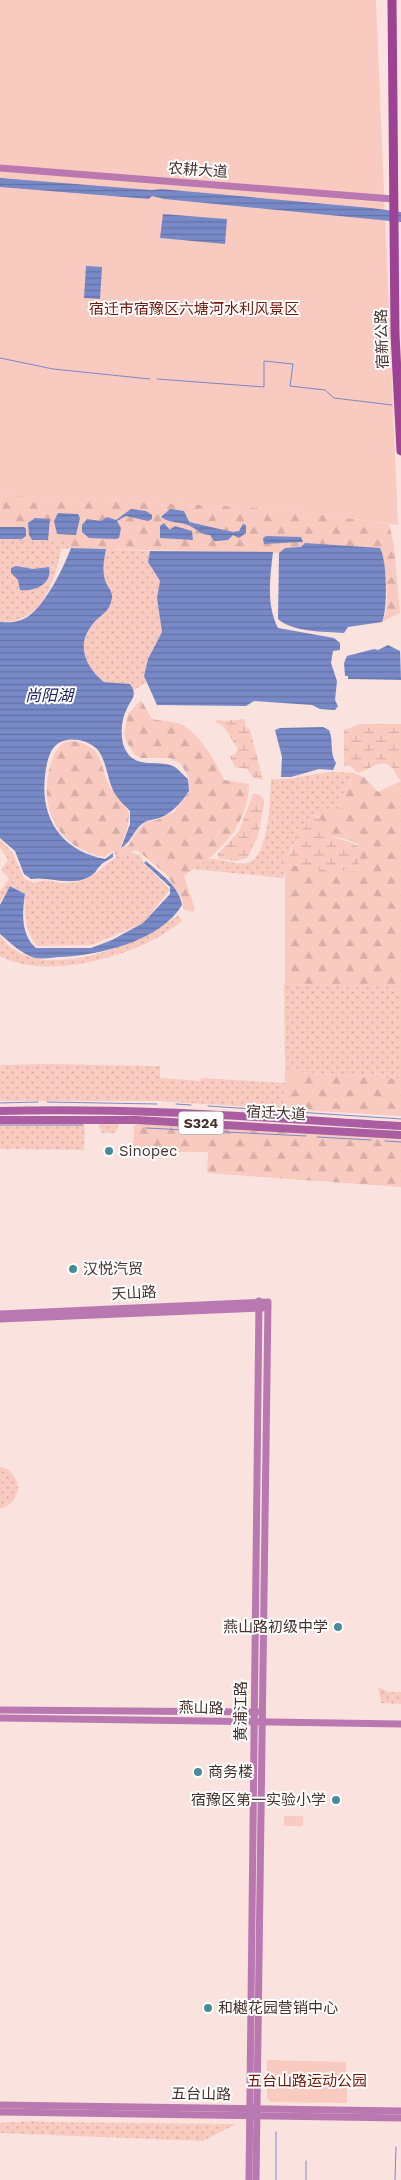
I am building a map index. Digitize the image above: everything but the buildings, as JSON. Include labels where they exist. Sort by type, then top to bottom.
[{"type":"highway","points":[[392,0],[394,201]]},
{"type":"highway","name":"宿新公路","points":[[394,201],[395,334],[401,451]]},
{"type":"main road","name":"宿迁大道","points":[[0,1112],[50,1110],[188,1114],[401,1126]]},
{"type":"main road","name":"宿迁大道","points":[[0,1120],[145,1120],[401,1134]]},
{"type":"street","name":"农耕大道","points":[[0,168],[394,201]]},
{"type":"street","name":"天山路","points":[[0,1318],[258,1305]]},
{"type":"street","name":"黄浦江路","points":[[256,2180],[253,2113],[258,1305]]},
{"type":"street","name":"天山路","points":[[0,1314],[268,1305]]},
{"type":"street","name":"黄浦江路","points":[[249,2180],[253,2113],[263,1723],[268,1305]]},
{"type":"street","name":"燕山路","points":[[0,1710],[263,1712]]},
{"type":"street","name":"燕山路","points":[[0,1718],[401,1724]]},
{"type":"street","name":"五台山路","points":[[0,2105],[401,2118]]},
{"type":"street","name":"五台山路","points":[[0,2112],[253,2113],[401,2111]]},
{"type":"green space","name":"宿迁市宿豫区六塘河水利风景区","points":[[0,0],[376,0],[398,525],[284,509],[0,495]]},
{"type":"green space","points":[[0,495],[284,509],[389,524],[394,545],[400,613],[382,622],[387,597],[386,578],[380,548],[285,548],[279,553],[71,548],[69,541],[0,541]]},
{"type":"green space","points":[[0,541],[70,541],[71,548],[61,549],[55,575],[44,599],[36,609],[14,621],[0,622]]},
{"type":"green space","points":[[106,549],[150,551],[150,563],[160,581],[157,599],[162,632],[148,659],[144,676],[147,682],[134,690],[130,684],[104,682],[92,670],[85,656],[84,640],[87,633],[95,621],[109,607],[112,598],[104,572]]},
{"type":"green space","points":[[141,700],[152,719],[180,724],[193,733],[212,757],[224,780],[249,784],[246,805],[234,831],[213,855],[184,876],[195,909],[192,912],[183,909],[182,898],[166,874],[137,850],[116,855],[113,851],[104,857],[79,848],[68,841],[60,832],[49,810],[47,783],[51,764],[59,747],[71,741],[86,745],[97,753],[107,782],[129,813],[128,825],[120,849],[129,845],[136,832],[146,822],[157,820],[174,812],[189,792],[189,778],[181,764],[170,758],[141,758],[135,755],[126,741],[124,734],[128,714]]},
{"type":"green space","points":[[215,719],[224,721],[245,719],[245,726],[250,730],[263,780],[254,778],[247,769],[235,767],[230,757],[236,753],[238,748],[226,730]]},
{"type":"green space","points":[[360,724],[401,724],[401,781],[388,765],[379,764],[358,773],[350,766],[344,766],[344,730]]},
{"type":"green space","points":[[335,772],[354,773],[352,780],[346,787],[338,815],[327,810],[319,810],[318,816],[314,815],[290,851],[284,878],[192,869],[202,861],[209,859],[242,864],[254,859],[260,851],[267,827],[271,779],[287,779]]},
{"type":"green space","points":[[354,773],[365,778],[378,792],[401,781],[401,989],[396,990],[388,985],[370,987],[285,984],[285,864],[353,871],[359,855],[358,844],[330,836],[318,816],[319,810],[327,810],[338,814],[346,787],[352,780]]},
{"type":"green space","points":[[253,794],[260,795],[264,800],[264,805],[258,836],[247,858],[235,861],[218,858],[218,854],[239,831]]},
{"type":"green space","points":[[314,815],[322,821],[330,836],[350,842],[358,847],[360,859],[357,868],[333,871],[285,864],[295,842],[295,833],[306,827],[307,822]]},
{"type":"green space","points":[[0,840],[12,852],[24,878],[33,883],[43,881],[64,883],[81,881],[87,879],[115,858],[116,855],[128,852],[141,855],[143,863],[170,890],[143,923],[111,937],[91,945],[37,946],[26,922],[25,894],[11,885],[0,902],[0,892],[9,878],[1,870],[8,860],[0,847]]},
{"type":"green space","points":[[178,915],[182,921],[165,933],[119,954],[94,961],[43,966],[20,963],[0,956],[0,936],[16,951],[37,959],[62,960],[88,956],[114,949],[139,939]]},
{"type":"green space","points":[[284,984],[370,987],[388,985],[396,990],[401,989],[401,1079],[285,1071]]},
{"type":"green space","points":[[0,1065],[160,1066],[160,1078],[201,1081],[201,1078],[285,1083],[284,1109],[158,1101],[0,1101]]},
{"type":"green space","points":[[285,1071],[401,1079],[401,1116],[284,1109]]},
{"type":"green space","points":[[83,1122],[85,1130],[84,1150],[0,1149],[0,1123]]},
{"type":"green space","points":[[120,1122],[115,1133],[102,1133],[98,1123]]},
{"type":"green space","points":[[137,1124],[401,1138],[401,1187],[207,1173],[208,1152],[133,1152],[134,1126]]},
{"type":"green space","points":[[0,1467],[12,1473],[18,1486],[17,1494],[13,1500],[7,1506],[0,1509]]},
{"type":"green space","points":[[378,1687],[388,1692],[401,1692],[401,1704],[381,1703]]},
{"type":"green space","points":[[284,1816],[303,1816],[303,1826],[284,1826]]},
{"type":"green space","name":"五台山路运动公园","points":[[267,2060],[346,2062],[347,2103],[270,2102],[267,2098]]},
{"type":"green space","points":[[36,2121],[236,2124],[203,2141],[0,2133],[0,2123]]},
{"type":"water","points":[[0,178],[151,190],[161,189],[371,208],[401,212],[401,222],[164,199],[152,196],[149,199],[0,187]]},
{"type":"water","points":[[163,214],[227,219],[225,244],[160,238]]},
{"type":"water","points":[[86,266],[102,267],[100,299],[84,298]]},
{"type":"water","points":[[131,509],[146,511],[152,515],[152,519],[148,521],[126,516],[117,521],[121,528],[119,538],[116,539],[89,538],[82,532],[82,525],[87,519],[101,521],[107,517],[116,520]]},
{"type":"water","points":[[170,509],[184,511],[189,522],[233,532],[239,531],[243,524],[246,525],[246,533],[239,538],[233,535],[228,540],[214,541],[210,535],[203,534],[188,525],[168,521],[161,517]]},
{"type":"water","points":[[58,513],[78,514],[80,518],[76,535],[57,534],[54,521]]},
{"type":"water","points":[[35,518],[50,519],[48,540],[32,540],[29,535],[28,523]]},
{"type":"water","points":[[164,523],[170,530],[175,526],[192,531],[193,540],[160,538],[160,526]]},
{"type":"water","points":[[0,527],[24,527],[26,529],[26,536],[22,539],[0,539]]},
{"type":"water","points":[[266,536],[301,537],[303,542],[264,544],[263,538]]},
{"type":"water","points":[[305,543],[380,548],[384,563],[386,585],[382,622],[348,627],[344,633],[300,629],[285,624],[278,619],[279,553],[285,548],[301,547]]},
{"type":"water","name":"尚阳湖","points":[[71,548],[106,549],[104,572],[105,580],[112,593],[111,603],[87,633],[84,640],[84,648],[92,670],[104,682],[130,684],[133,688],[134,695],[124,715],[122,725],[122,741],[125,749],[134,760],[167,764],[175,767],[188,779],[189,791],[171,812],[141,825],[121,848],[130,824],[130,811],[115,794],[100,753],[86,742],[69,740],[59,743],[50,753],[45,776],[44,792],[50,819],[66,841],[77,849],[105,859],[113,853],[113,857],[101,865],[91,876],[82,880],[31,879],[24,874],[15,851],[0,838],[0,622],[19,621],[36,609],[54,584]]},
{"type":"water","points":[[150,551],[273,552],[270,600],[278,628],[334,638],[340,643],[340,650],[333,651],[331,663],[337,681],[335,700],[338,706],[335,710],[320,709],[312,705],[254,701],[246,706],[157,705],[144,676],[148,659],[162,632],[157,598],[160,581],[148,562]]},
{"type":"water","points":[[16,566],[33,569],[49,567],[48,578],[41,586],[31,590],[20,590],[18,580],[11,573],[11,568]]},
{"type":"water","points":[[388,645],[400,651],[401,680],[348,679],[348,676],[345,676],[344,663],[347,656],[374,649],[378,650]]},
{"type":"water","points":[[323,727],[329,730],[330,734],[336,763],[333,770],[319,769],[291,777],[281,777],[282,757],[275,730],[280,728]]},
{"type":"water","points":[[146,861],[173,885],[182,905],[172,918],[144,937],[109,950],[91,954],[35,958],[16,948],[0,934],[0,905],[10,886],[25,894],[23,916],[25,930],[31,943],[36,948],[91,948],[112,940],[143,923],[170,894],[170,887],[144,863]]},
{"type":"waterway","points":[[0,358],[53,369],[150,379]]},
{"type":"waterway","points":[[157,379],[264,387],[264,361],[293,364],[290,386],[325,390],[334,398],[392,405]]},
{"type":"waterway","points":[[0,1103],[38,1102]]},
{"type":"waterway","points":[[47,1102],[157,1104]]},
{"type":"waterway","points":[[176,1104],[191,1105]]},
{"type":"waterway","points":[[208,1106],[401,1119]]},
{"type":"waterway","points":[[0,1125],[83,1125]]},
{"type":"waterway","points":[[146,1128],[306,1136]]},
{"type":"waterway","points":[[317,1137],[371,1140]]},
{"type":"waterway","points":[[385,1141],[401,1142]]},
{"type":"waterway","points":[[276,2132],[276,2180]]},
{"type":"waterway","points":[[395,2180],[396,2147]]},
{"type":"waterway","points":[[306,2161],[306,2180]]},
{"type":"place","name":"Sinopec","points":[[109,1151]]},
{"type":"place","name":"汉悦汽贸","points":[[73,1269]]},
{"type":"place","name":"燕山路初级中学","points":[[338,1627]]},
{"type":"place","name":"商务楼","points":[[198,1772]]},
{"type":"place","name":"宿豫区第一实验小学","points":[[336,1800]]},
{"type":"place","name":"和樾花园营销中心","points":[[208,2008]]}]
